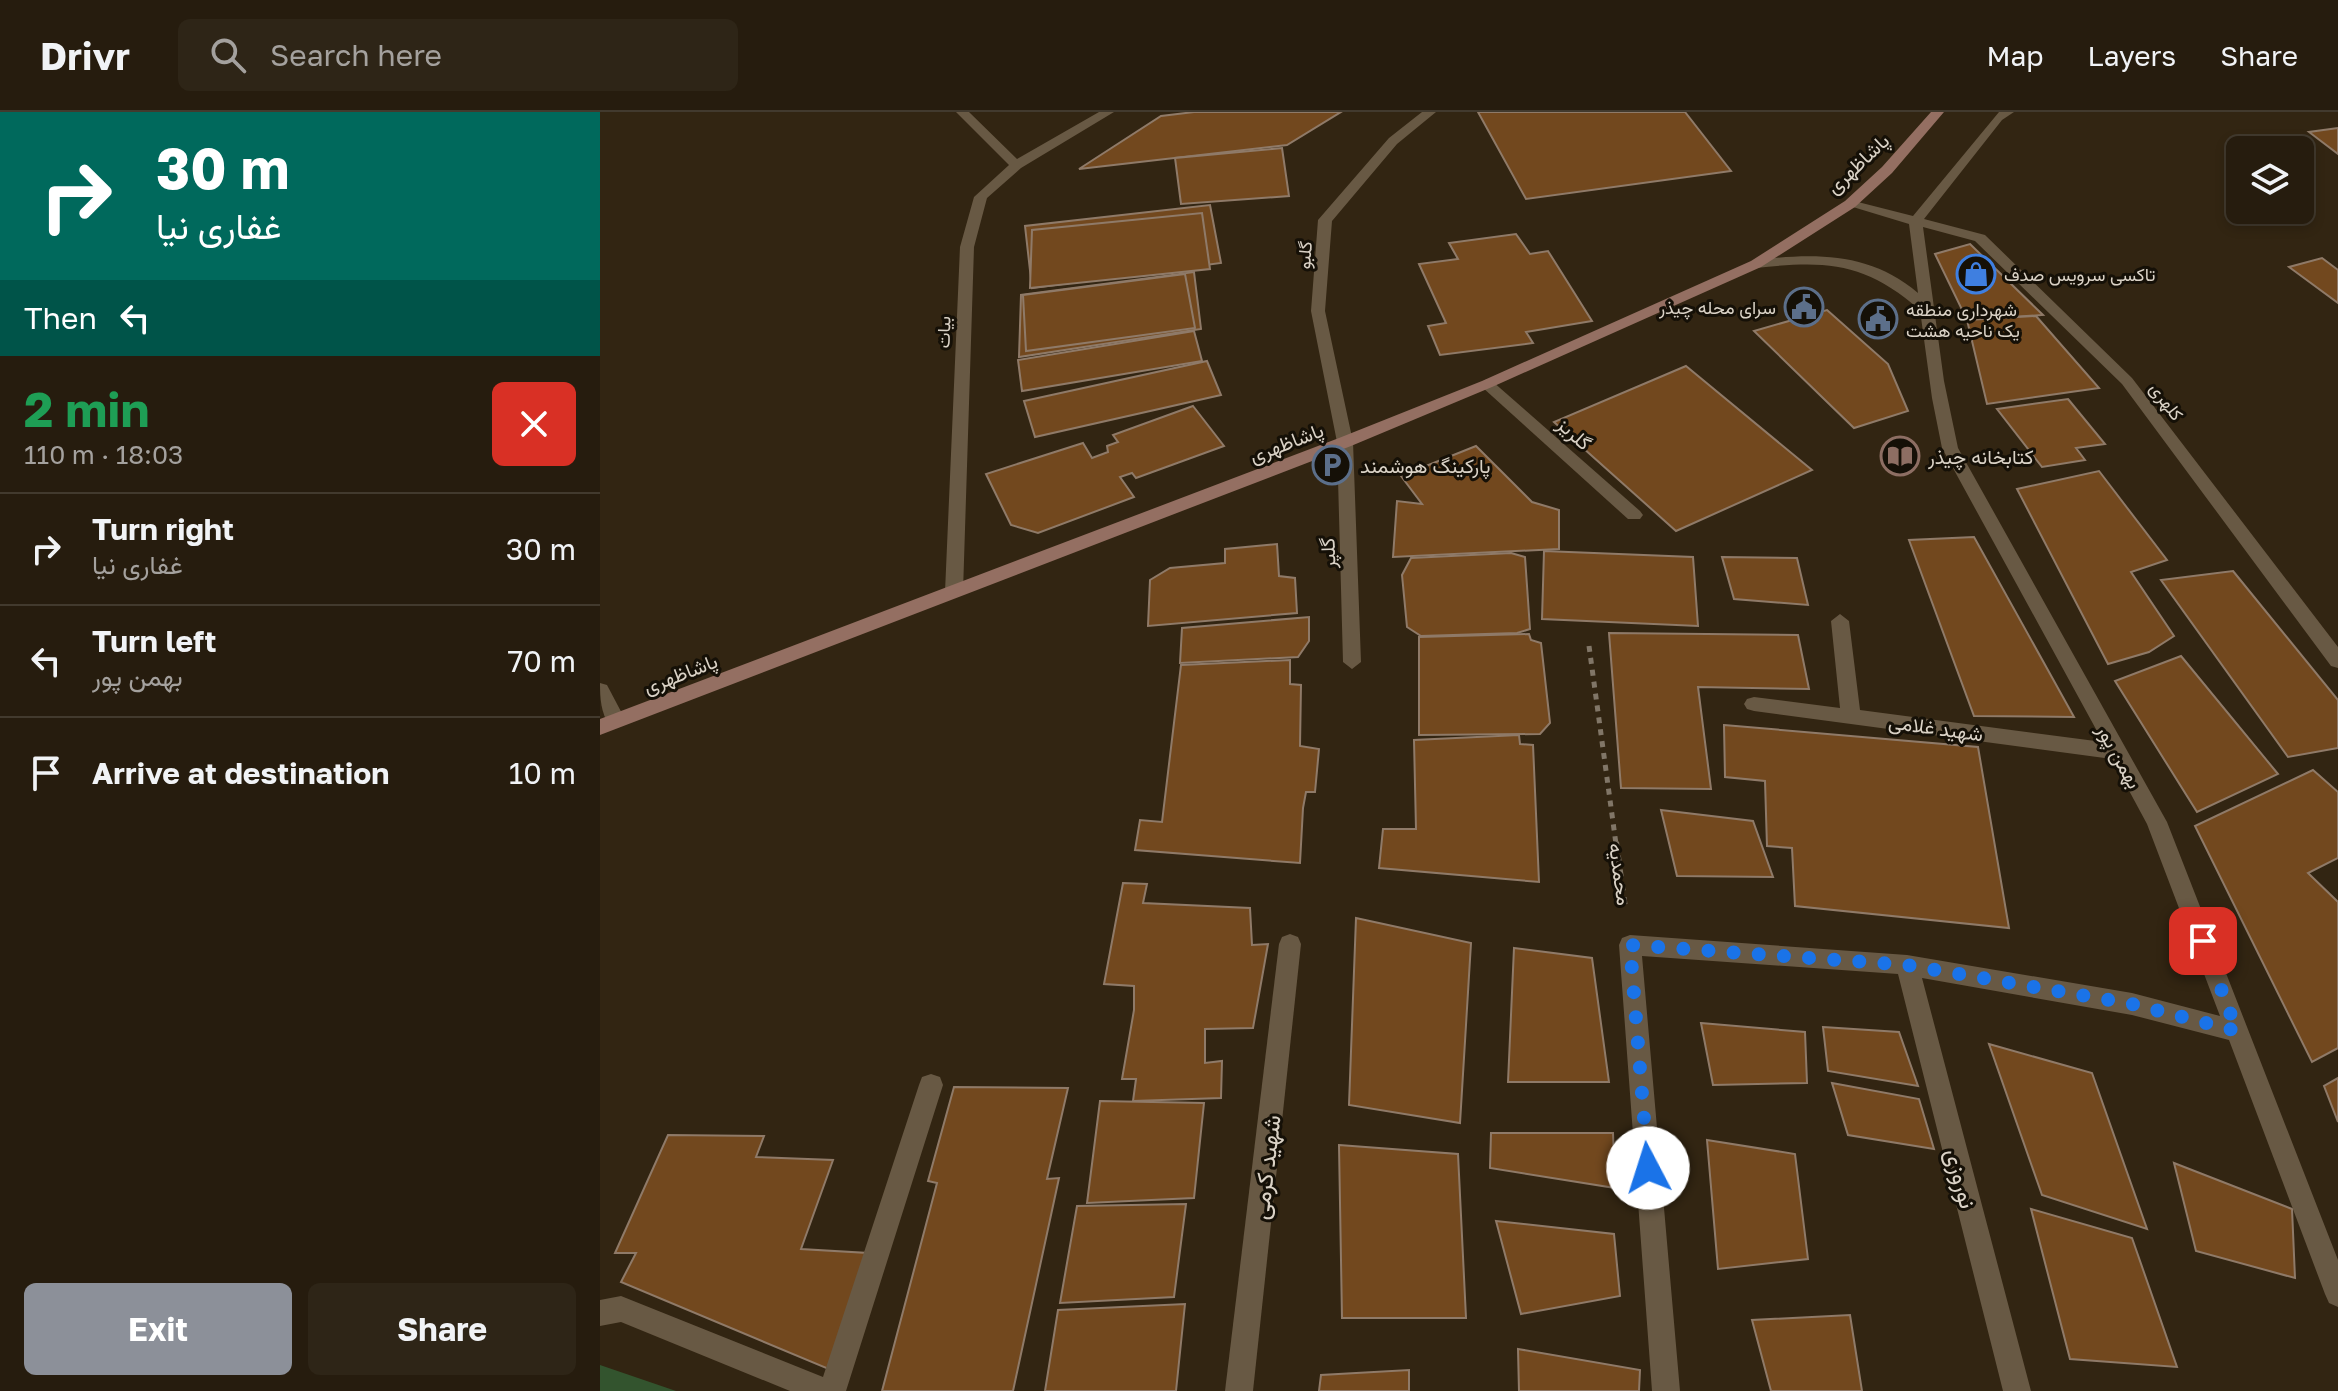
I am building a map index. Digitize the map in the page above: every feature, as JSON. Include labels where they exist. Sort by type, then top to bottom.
[{"type":"main road","name":"پاشاظهری","points":[[608,724],[1345,442],[1487,384],[1756,264],[1850,204],[1887,170],[1938,112]]},
{"type":"street","points":[[962,112],[1016,165]]},
{"type":"street","name":"بیات","points":[[954,592],[967,247],[981,197],[1016,165],[1108,112]]},
{"type":"street","name":"گلبو","points":[[1345,442],[1318,311],[1325,220],[1393,141],[1430,112]]},
{"type":"street","points":[[1916,221],[1998,117],[2008,112]]},
{"type":"street","name":"کلهری","points":[[1850,204],[1980,238],[2127,381],[2338,661]]},
{"type":"street","name":"بهمن پور","points":[[1916,221],[1915,251],[1928,309],[1941,414],[1950,448],[2157,822],[2338,1294]]},
{"type":"street","points":[[1756,264],[1806,258],[1858,264],[1899,282],[1928,309]]},
{"type":"street","name":"گلریز","points":[[1487,384],[1634,515]]},
{"type":"street","name":"گلپر","points":[[1345,442],[1352,662]]},
{"type":"street","points":[[1840,621],[1851,715]]},
{"type":"street","points":[[600,690],[608,724]]},
{"type":"street","name":"شهید غلامی","points":[[1754,704],[2118,752]]},
{"type":"street","name":"شهید کرمی","points":[[1239,1391],[1290,944]]},
{"type":"street","points":[[1666,1391],[1630,945],[1907,965],[2132,1004],[2237,1031]]},
{"type":"street","name":"نوروزی","points":[[1907,965],[2017,1391]]},
{"type":"street","points":[[832,1391],[931,1085]]},
{"type":"street","points":[[600,1313],[621,1309],[824,1391]]},
{"type":"path","name":"محمدیه","points":[[1589,646],[1630,945]]},
{"type":"green space","points":[[600,1365],[676,1391],[600,1391]]},
{"type":"building","points":[[1194,112],[1341,112],[1287,145],[1079,169],[1161,116]]},
{"type":"building","points":[[1478,112],[1685,112],[1731,171],[1526,199]]},
{"type":"building","points":[[2338,128],[2338,154],[2309,132]]},
{"type":"building","points":[[1282,148],[1289,196],[1181,204],[1175,158]]},
{"type":"building","points":[[1210,205],[1221,263],[1032,288],[1025,226]]},
{"type":"building","points":[[1202,213],[1210,269],[1030,288],[1032,230]]},
{"type":"building","points":[[1516,234],[1530,254],[1548,251],[1592,321],[1526,332],[1533,343],[1440,355],[1428,326],[1446,323],[1419,264],[1458,259],[1449,243]]},
{"type":"building","points":[[1970,244],[2043,315],[1967,320],[1935,254]]},
{"type":"building","points":[[2322,258],[2338,270],[2338,303],[2289,267]]},
{"type":"building","points":[[1194,272],[1201,329],[1019,357],[1021,295]]},
{"type":"building","points":[[1185,274],[1195,328],[1026,351],[1023,295]]},
{"type":"building","points":[[1827,310],[1888,364],[1908,411],[1854,428],[1754,331]]},
{"type":"building","points":[[2036,316],[2099,388],[1987,404],[1967,320]]},
{"type":"building","points":[[1194,331],[1202,361],[1022,391],[1018,360]]},
{"type":"building","points":[[1207,361],[1221,395],[1035,437],[1024,401]]},
{"type":"building","points":[[1686,366],[1812,470],[1676,531],[1554,422]]},
{"type":"building","points":[[2068,399],[2105,444],[2076,448],[2085,460],[2042,467],[1997,409]]},
{"type":"building","points":[[1193,406],[1224,446],[1136,478],[1132,473],[1120,477],[1134,497],[1038,533],[1011,525],[986,474],[1083,443],[1092,458],[1108,452],[1107,446],[1118,442],[1113,435]]},
{"type":"building","points":[[1476,446],[1532,502],[1559,510],[1559,549],[1393,557],[1397,501],[1422,504],[1401,476]]},
{"type":"building","points":[[2099,471],[2167,560],[2131,572],[2174,636],[2149,652],[2108,664],[2017,489]]},
{"type":"building","points":[[1974,537],[2074,717],[1974,716],[1909,540]]},
{"type":"building","points":[[1277,544],[1279,576],[1295,578],[1297,613],[1148,626],[1150,580],[1170,568],[1225,563],[1225,549]]},
{"type":"building","points":[[1544,551],[1693,557],[1698,626],[1542,619]]},
{"type":"building","points":[[1511,553],[1525,557],[1530,629],[1517,633],[1421,636],[1407,627],[1402,575],[1411,558]]},
{"type":"building","points":[[1722,557],[1797,558],[1808,605],[1734,599]]},
{"type":"building","points":[[2233,571],[2338,700],[2338,748],[2288,757],[2161,580]]},
{"type":"building","points":[[1309,617],[1309,641],[1298,657],[1180,663],[1182,628]]},
{"type":"building","points":[[1609,633],[1798,635],[1809,689],[1698,687],[1711,789],[1621,788]]},
{"type":"building","points":[[1529,634],[1531,640],[1541,643],[1550,723],[1540,734],[1419,735],[1419,637]]},
{"type":"building","points":[[2181,656],[2278,774],[2197,812],[2115,681]]},
{"type":"building","points":[[1290,660],[1290,684],[1301,685],[1300,746],[1319,749],[1315,792],[1306,792],[1303,808],[1300,863],[1135,850],[1140,820],[1162,822],[1181,665]]},
{"type":"building","points":[[1724,725],[1978,747],[2009,928],[1795,906],[1792,848],[1767,846],[1765,781],[1725,777]]},
{"type":"building","points":[[1519,735],[1520,744],[1533,745],[1539,882],[1379,868],[1383,829],[1416,829],[1414,740]]},
{"type":"building","points":[[2313,770],[2338,792],[2338,858],[2308,873],[2338,902],[2338,1048],[2312,1062],[2195,826]]},
{"type":"building","points":[[1661,810],[1753,821],[1773,877],[1677,876]]},
{"type":"building","points":[[1123,883],[1147,884],[1143,903],[1250,908],[1252,945],[1268,944],[1253,1028],[1205,1029],[1205,1063],[1222,1061],[1221,1098],[1133,1101],[1136,1079],[1122,1079],[1134,1010],[1134,986],[1104,984]]},
{"type":"building","points":[[1356,918],[1471,943],[1460,1123],[1349,1105]]},
{"type":"building","points":[[1514,948],[1592,958],[1609,1082],[1508,1082]]},
{"type":"building","points":[[1701,1023],[1805,1032],[1807,1083],[1713,1085]]},
{"type":"building","points":[[1823,1027],[1899,1032],[1918,1086],[1828,1071]]},
{"type":"building","points":[[1989,1044],[2092,1073],[2147,1229],[2042,1195]]},
{"type":"building","points":[[2338,1078],[2338,1122],[2324,1086]]},
{"type":"building","points":[[1832,1083],[1919,1099],[1934,1149],[1848,1135]]},
{"type":"building","points":[[954,1087],[1068,1088],[1047,1179],[1059,1178],[1013,1391],[882,1391],[937,1183],[928,1181]]},
{"type":"building","points":[[1100,1101],[1204,1103],[1194,1198],[1087,1203]]},
{"type":"building","points":[[1491,1133],[1613,1133],[1615,1188],[1490,1168]]},
{"type":"building","points":[[668,1135],[764,1136],[756,1157],[833,1160],[801,1249],[868,1253],[831,1370],[621,1282],[636,1253],[615,1253]]},
{"type":"building","points":[[1707,1140],[1795,1154],[1808,1259],[1718,1269]]},
{"type":"building","points":[[1339,1145],[1458,1154],[1466,1318],[1342,1318]]},
{"type":"building","points":[[2174,1163],[2292,1209],[2295,1278],[2196,1251]]},
{"type":"building","points":[[1186,1204],[1174,1297],[1060,1303],[1077,1206]]},
{"type":"building","points":[[2031,1209],[2132,1238],[2177,1367],[2070,1359]]},
{"type":"building","points":[[1496,1221],[1614,1234],[1620,1296],[1521,1314]]},
{"type":"building","points":[[1185,1304],[1176,1391],[1045,1391],[1058,1310]]},
{"type":"building","points":[[1850,1315],[1862,1391],[1771,1391],[1752,1320]]},
{"type":"building","points":[[1518,1349],[1640,1370],[1639,1391],[1519,1391]]},
{"type":"building","points":[[1409,1370],[1409,1391],[1319,1391],[1321,1375]]},
{"type":"place","name":"تاکسی سرویس صدف","points":[[1976,274]]},
{"type":"place","name":"سرای محله چیذر","points":[[1804,307]]},
{"type":"place","name":"شهرداری منطقه یک ناحیه هشت","points":[[1878,319]]},
{"type":"place","name":"کتابخانه چیذر","points":[[1900,456]]},
{"type":"place","name":"پارکینگ هوشمند","points":[[1332,465]]},
{"type":"route","points":[[1648,1168],[1630,945],[1907,965],[2132,1004],[2237,1031],[2203,941]]}]
